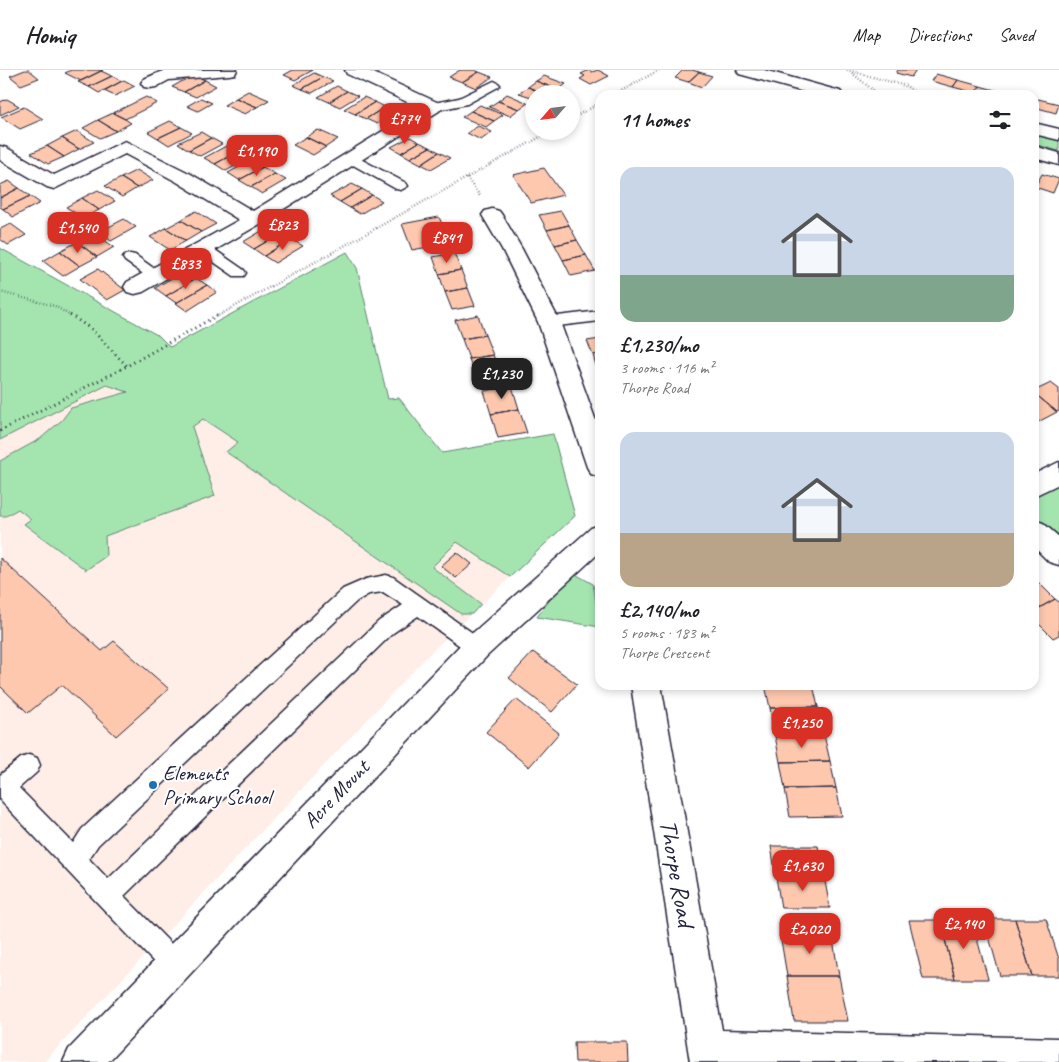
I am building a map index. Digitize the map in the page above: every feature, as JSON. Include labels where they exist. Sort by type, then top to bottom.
[{"type":"street","points":[[150,83],[165,75],[229,70]]},
{"type":"street","points":[[353,70],[433,107]]},
{"type":"street","points":[[745,70],[816,90]]},
{"type":"street","points":[[801,86],[814,70]]},
{"type":"street","points":[[765,90],[776,78]]},
{"type":"street","points":[[135,287],[253,220],[433,107]]},
{"type":"street","points":[[1039,129],[1059,135]]},
{"type":"street","points":[[0,152],[54,183],[125,147],[184,178],[253,220]]},
{"type":"street","points":[[1039,153],[1059,159]]},
{"type":"street","points":[[492,215],[512,248],[549,322],[595,453]]},
{"type":"street","points":[[1039,483],[1059,472]]},
{"type":"street","points":[[1039,536],[1059,554]]},
{"type":"street","name":"Acre Mount","points":[[82,1062],[477,647],[595,541]]},
{"type":"street","name":"Thorpe Road","points":[[647,690],[708,1056]]},
{"type":"street","points":[[708,1056],[1059,1057]]},
{"type":"lane","points":[[433,107],[463,101],[494,85]]},
{"type":"lane","points":[[351,158],[401,186]]},
{"type":"lane","points":[[203,248],[239,273]]},
{"type":"lane","points":[[130,258],[154,275]]},
{"type":"lane","points":[[549,322],[595,317]]},
{"type":"lane","points":[[74,861],[90,837],[350,595],[366,587],[386,583],[477,647]]},
{"type":"lane","points":[[108,896],[386,627],[418,606]]},
{"type":"lane","points":[[29,765],[2,787],[174,965]]},
{"type":"path","points":[[623,90],[659,70]]},
{"type":"path","points":[[848,70],[873,90]]},
{"type":"path","points":[[848,70],[906,86],[912,90]]},
{"type":"path","points":[[580,114],[595,106]]},
{"type":"path","points":[[0,431],[127,366],[535,140]]},
{"type":"path","points":[[0,292],[54,306],[91,329],[127,366]]},
{"type":"shaded area","name":"Elements Primary School","points":[[347,252],[357,268],[388,399],[399,398],[442,453],[553,434],[575,516],[431,652],[44,1062],[0,1062],[0,440]]},
{"type":"green space","points":[[1039,132],[1059,138],[1059,151],[1039,145]]},
{"type":"green space","points":[[0,248],[159,336],[170,347],[347,252],[357,268],[388,399],[399,398],[442,453],[553,434],[575,516],[510,577],[457,542],[432,567],[481,604],[472,614],[461,614],[226,452],[238,442],[203,419],[192,427],[215,496],[105,536],[106,556],[86,570],[24,524],[31,519],[18,509],[6,516],[0,516],[0,461],[40,439],[62,420],[71,408],[128,392],[107,385],[0,440]]},
{"type":"green space","points":[[1059,472],[1059,554],[1039,536],[1039,483]]},
{"type":"green space","points":[[577,575],[593,584],[595,626],[537,617],[568,576]]},
{"type":"building","points":[[29,70],[39,78],[21,85],[10,76]]},
{"type":"building","points":[[71,70],[103,70],[81,81],[65,73]]},
{"type":"building","points":[[293,70],[313,70],[295,80],[284,75]]},
{"type":"building","points":[[460,70],[475,70],[479,72],[462,82],[449,77]]},
{"type":"building","points":[[589,70],[592,72],[598,70],[609,76],[591,85],[580,79],[585,76],[581,74]]},
{"type":"building","points":[[683,70],[699,72],[688,82],[675,78]]},
{"type":"building","points":[[898,70],[916,70],[911,77],[896,73]]},
{"type":"building","points":[[101,71],[112,76],[89,87],[78,82]]},
{"type":"building","points":[[479,72],[492,77],[476,88],[462,82]]},
{"type":"building","points":[[699,72],[712,76],[702,87],[688,82]]},
{"type":"building","points":[[314,73],[323,77],[302,89],[293,85]]},
{"type":"building","points":[[936,74],[958,80],[953,87],[931,81]]},
{"type":"building","points":[[193,75],[205,80],[184,92],[172,87]]},
{"type":"building","points":[[112,76],[122,81],[99,93],[89,87]]},
{"type":"building","points":[[544,76],[566,84],[546,85],[536,81]]},
{"type":"building","points":[[323,77],[333,81],[312,93],[302,89]]},
{"type":"building","points":[[124,80],[135,86],[115,96],[104,91]]},
{"type":"building","points":[[205,80],[216,86],[196,97],[184,92]]},
{"type":"building","points":[[958,80],[980,86],[977,90],[964,90],[953,87]]},
{"type":"building","points":[[536,81],[546,85],[531,85]]},
{"type":"building","points":[[337,86],[347,91],[329,102],[318,97]]},
{"type":"building","points":[[980,86],[995,90],[977,90]]},
{"type":"building","points":[[525,89],[525,95],[519,93]]},
{"type":"building","points":[[248,91],[269,100],[257,107],[236,98]]},
{"type":"building","points":[[347,91],[358,96],[340,107],[329,102]]},
{"type":"building","points":[[507,94],[525,102],[525,105],[519,109],[498,101]]},
{"type":"building","points":[[146,97],[157,103],[125,119],[113,113]]},
{"type":"building","points":[[364,97],[375,102],[355,114],[344,109]]},
{"type":"building","points":[[201,98],[212,103],[198,111],[187,106]]},
{"type":"building","points":[[236,98],[257,107],[245,114],[224,105]]},
{"type":"building","points":[[7,99],[19,106],[0,115],[0,102]]},
{"type":"building","points":[[1039,99],[1059,104],[1056,113],[1039,108]]},
{"type":"building","points":[[498,101],[519,109],[510,116],[489,107]]},
{"type":"building","points":[[375,102],[385,107],[366,119],[355,114]]},
{"type":"building","points":[[480,105],[503,115],[494,121],[471,111]]},
{"type":"building","points":[[24,107],[43,119],[20,129],[1,117]]},
{"type":"building","points":[[385,107],[396,112],[377,124],[366,119]]},
{"type":"building","points":[[471,111],[494,121],[486,127],[462,117]]},
{"type":"building","points":[[113,113],[131,123],[116,131],[98,120]]},
{"type":"building","points":[[98,120],[116,131],[100,138],[83,128]]},
{"type":"building","points":[[170,121],[181,127],[158,138],[148,132]]},
{"type":"building","points":[[478,126],[492,132],[481,140],[467,133]]},
{"type":"building","points":[[181,127],[192,133],[169,145],[158,138]]},
{"type":"building","points":[[318,130],[338,139],[326,147],[306,137]]},
{"type":"building","points":[[77,131],[94,142],[79,149],[62,138]]},
{"type":"building","points":[[201,132],[211,138],[189,150],[178,143]]},
{"type":"building","points":[[306,137],[326,147],[313,155],[293,145]]},
{"type":"building","points":[[410,137],[419,142],[401,153],[391,147]]},
{"type":"building","points":[[62,138],[79,149],[64,157],[47,146]]},
{"type":"building","points":[[211,138],[222,144],[200,156],[189,150]]},
{"type":"building","points":[[419,142],[430,147],[410,158],[401,153]]},
{"type":"building","points":[[47,146],[64,157],[48,164],[31,153]]},
{"type":"building","points":[[226,146],[237,152],[215,164],[204,158]]},
{"type":"building","points":[[430,147],[439,152],[421,164],[410,158]]},
{"type":"building","points":[[237,152],[248,159],[226,171],[215,164]]},
{"type":"building","points":[[439,152],[450,158],[431,169],[421,164]]},
{"type":"building","points":[[252,160],[263,167],[239,180],[228,173]]},
{"type":"building","points":[[263,167],[275,174],[251,187],[239,180]]},
{"type":"building","points":[[544,168],[563,195],[531,203],[513,175]]},
{"type":"building","points":[[137,170],[153,180],[137,188],[121,178]]},
{"type":"building","points":[[275,174],[286,180],[262,194],[251,187]]},
{"type":"building","points":[[1042,174],[1059,179],[1053,193],[1039,188],[1039,180]]},
{"type":"building","points":[[121,178],[137,188],[122,197],[105,186]]},
{"type":"building","points":[[9,181],[19,188],[0,198],[0,185]]},
{"type":"building","points":[[352,184],[362,189],[340,202],[330,196]]},
{"type":"building","points":[[19,188],[30,196],[3,209],[0,207],[0,198]]},
{"type":"building","points":[[362,189],[372,195],[350,208],[340,202]]},
{"type":"building","points":[[98,190],[115,201],[99,210],[82,198]]},
{"type":"building","points":[[372,195],[382,201],[360,214],[350,208]]},
{"type":"building","points":[[30,196],[40,203],[13,217],[3,209]]},
{"type":"building","points":[[82,198],[99,210],[83,218],[66,207]]},
{"type":"building","points":[[196,211],[216,224],[201,232],[181,220]]},
{"type":"building","points":[[561,211],[569,225],[547,230],[539,215]]},
{"type":"building","points":[[439,217],[450,243],[412,250],[402,224]]},
{"type":"building","points":[[124,219],[136,227],[111,241],[99,232]]},
{"type":"building","points":[[181,220],[201,232],[186,241],[166,228]]},
{"type":"building","points":[[11,224],[26,235],[8,245],[0,239],[0,229]]},
{"type":"building","points":[[569,225],[577,240],[555,245],[547,230]]},
{"type":"building","points":[[270,226],[281,233],[254,249],[243,242]]},
{"type":"building","points":[[166,228],[186,241],[170,250],[150,237]]},
{"type":"building","points":[[94,233],[114,247],[97,257],[77,242]]},
{"type":"building","points":[[281,233],[291,239],[264,256],[254,249]]},
{"type":"building","points":[[291,239],[303,246],[275,263],[264,256]]},
{"type":"building","points":[[577,240],[586,255],[563,260],[555,245]]},
{"type":"building","points":[[77,242],[97,257],[80,266],[60,251]]},
{"type":"building","points":[[60,251],[80,266],[63,276],[43,261]]},
{"type":"building","points":[[454,253],[461,270],[439,274],[433,257]]},
{"type":"building","points":[[586,255],[595,271],[571,276],[563,260]]},
{"type":"building","points":[[98,269],[125,290],[107,300],[80,279]]},
{"type":"building","points":[[185,270],[196,278],[166,296],[155,288]]},
{"type":"building","points":[[461,270],[468,288],[445,292],[439,274]]},
{"type":"building","points":[[196,278],[207,285],[176,303],[166,296]]},
{"type":"building","points":[[207,285],[217,292],[187,311],[176,303]]},
{"type":"building","points":[[468,288],[475,306],[452,310],[445,292]]},
{"type":"building","points":[[478,315],[485,335],[462,339],[455,320]]},
{"type":"building","points":[[485,335],[493,355],[469,359],[462,339]]},
{"type":"building","points":[[595,340],[595,355],[593,355],[587,341]]},
{"type":"building","points":[[493,355],[501,375],[477,380],[469,359]]},
{"type":"building","points":[[1051,383],[1059,389],[1059,411],[1057,412],[1039,397],[1039,389]]},
{"type":"building","points":[[512,386],[519,409],[491,414],[484,391]]},
{"type":"building","points":[[1039,397],[1057,412],[1039,421]]},
{"type":"building","points":[[519,409],[527,433],[498,438],[491,414]]},
{"type":"building","points":[[457,552],[472,564],[456,578],[441,566]]},
{"type":"building","points":[[0,558],[102,651],[114,641],[169,689],[116,736],[62,685],[28,713],[0,686]]},
{"type":"building","points":[[1039,583],[1055,599],[1039,608]]},
{"type":"building","points":[[1055,599],[1059,602],[1059,635],[1053,638],[1039,624],[1039,608]]},
{"type":"building","points":[[533,652],[577,684],[552,712],[509,678]]},
{"type":"building","points":[[766,690],[814,690],[818,707],[770,708]]},
{"type":"building","points":[[516,699],[559,733],[529,767],[486,732]]},
{"type":"building","points":[[818,707],[824,732],[774,732],[770,708]]},
{"type":"building","points":[[824,735],[830,761],[780,762],[775,736]]},
{"type":"building","points":[[830,761],[836,788],[785,789],[780,762]]},
{"type":"building","points":[[836,788],[842,816],[790,817],[785,789]]},
{"type":"building","points":[[771,846],[818,846],[824,876],[776,877]]},
{"type":"building","points":[[824,876],[830,908],[781,908],[776,877]]},
{"type":"building","points":[[984,919],[1015,919],[1032,976],[1000,976]]},
{"type":"building","points":[[1015,919],[1046,919],[1059,959],[1059,976],[1032,976]]},
{"type":"building","points":[[909,920],[940,920],[955,979],[923,979]]},
{"type":"building","points":[[940,920],[972,920],[988,979],[955,979]]},
{"type":"building","points":[[780,934],[832,934],[839,976],[787,976]]},
{"type":"building","points":[[787,976],[839,976],[848,1021],[794,1021]]},
{"type":"building","points":[[574,1042],[627,1042],[628,1062],[575,1062]]},
{"type":"place","name":"Elements Primary School","points":[[153,785]]}]
